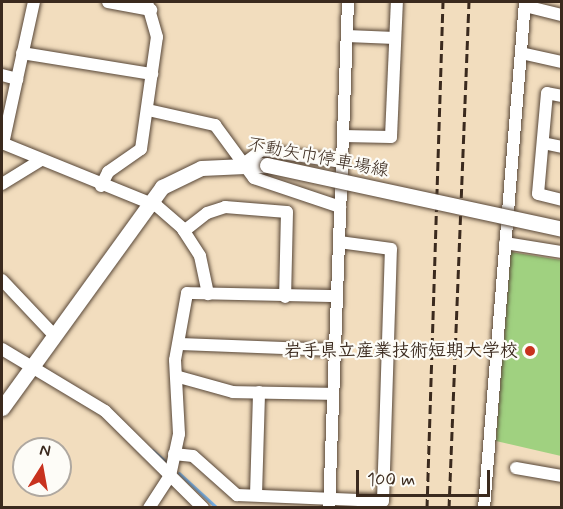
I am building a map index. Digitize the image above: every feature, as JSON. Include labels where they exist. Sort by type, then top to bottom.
[{"type":"main road","name":"不動矢巾停車場線","points":[[2,408],[148,201],[181,175],[246,162],[561,229]]},
{"type":"street","points":[[34,2],[2,143],[101,186],[148,201],[184,231],[200,256],[207,294]]},
{"type":"street","points":[[101,186],[108,172],[141,149],[157,37],[149,6],[108,2]]},
{"type":"street","points":[[330,502],[348,2]]},
{"type":"street","points":[[343,136],[391,137],[396,2]]},
{"type":"street","points":[[484,507],[525,4],[561,15]]},
{"type":"street","points":[[347,36],[395,38]]},
{"type":"street","points":[[22,53],[152,74]]},
{"type":"street","points":[[521,53],[561,62]]},
{"type":"street","points":[[2,75],[17,79]]},
{"type":"street","points":[[561,96],[547,93],[538,194],[561,200]]},
{"type":"street","points":[[148,110],[215,125],[246,162],[254,178],[340,207]]},
{"type":"street","points":[[543,143],[561,147]]},
{"type":"street","points":[[246,162],[262,150],[342,162]]},
{"type":"street","points":[[2,184],[41,160]]},
{"type":"street","points":[[184,231],[207,213],[225,207],[287,212],[285,297]]},
{"type":"street","points":[[172,466],[193,456],[237,495],[330,502],[383,501],[392,249],[339,242]]},
{"type":"street","points":[[505,243],[561,252]]},
{"type":"street","points":[[2,280],[53,334]]},
{"type":"street","points":[[149,507],[172,466],[180,344],[187,293],[285,297],[336,296]]},
{"type":"street","points":[[180,344],[335,350]]},
{"type":"street","points":[[2,349],[28,369],[92,401],[172,466],[203,507]]},
{"type":"street","points":[[179,377],[219,390],[333,394]]},
{"type":"street","points":[[256,495],[259,392]]},
{"type":"street","points":[[516,468],[561,476]]},
{"type":"green space","name":"岩手県立産業技術短期大学校","points":[[511,252],[561,260],[561,456],[496,441]]},
{"type":"waterway","points":[[152,450],[170,465]]},
{"type":"waterway","points":[[179,473],[217,508]]},
{"type":"railway","points":[[427,508],[443,2]]},
{"type":"railway","points":[[449,508],[469,2]]},
{"type":"place","name":"岩手県立産業技術短期大学校","points":[[530,351]]}]
